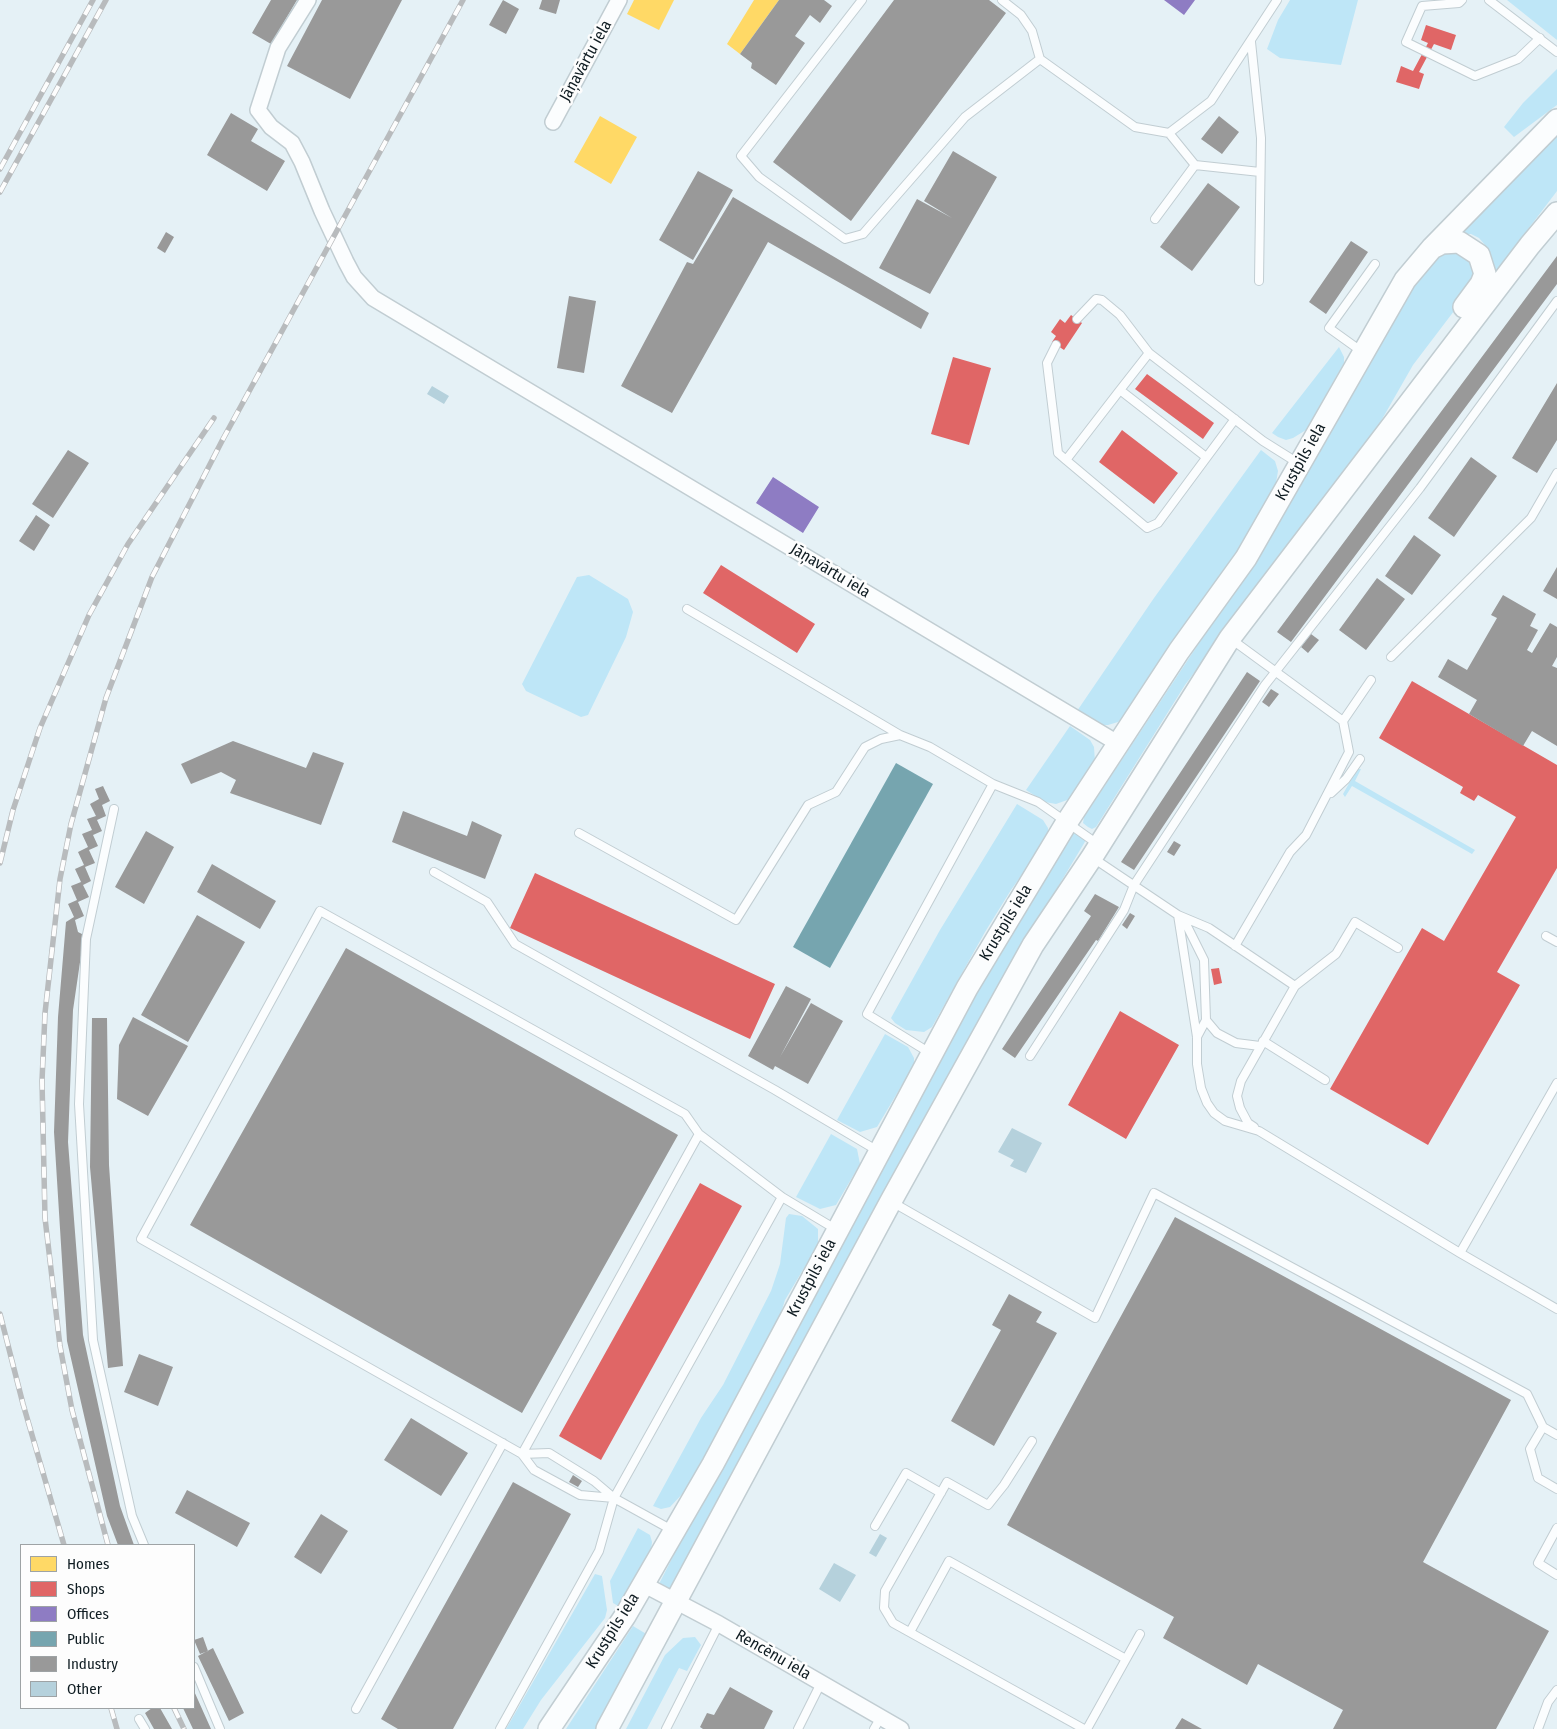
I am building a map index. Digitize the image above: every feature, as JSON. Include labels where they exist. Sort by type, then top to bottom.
[{"type":"main road","name":"Krustpils iela","points":[[549,1729],[625,1616],[713,1464],[878,1151],[967,988],[1067,822],[1179,651],[1246,558],[1405,280],[1432,248],[1557,120]]},
{"type":"main road","name":"Krustpils iela","points":[[607,1729],[891,1201],[1032,945],[1095,851],[1230,638],[1530,245],[1557,213]]},
{"type":"main road","points":[[1398,418],[1412,384],[1433,349],[1481,284],[1485,274],[1479,255],[1466,245],[1450,242],[1432,248]]},
{"type":"street","name":"Jāņavārtu iela","points":[[308,0],[278,48],[258,110],[271,127],[292,143],[354,277],[373,298],[394,313],[1119,744]]},
{"type":"street","name":"Jāņavārtu iela","points":[[553,122],[619,0]]},
{"type":"street","name":"Rencēnu iela","points":[[643,1584],[677,1600],[821,1683],[877,1723],[901,1729]]},
{"type":"lane","points":[[862,0],[742,156],[759,177],[845,239],[864,234],[965,117],[1040,59]]},
{"type":"lane","points":[[1002,0],[1021,15],[1032,31],[1040,59],[1135,127],[1169,133],[1195,165],[1260,172]]},
{"type":"lane","points":[[1169,133],[1211,101],[1251,42],[1276,0]]},
{"type":"lane","points":[[1462,0],[1459,3],[1422,6],[1406,42],[1475,76],[1518,59],[1540,38]]},
{"type":"lane","points":[[1489,0],[1557,52]]},
{"type":"lane","points":[[1251,42],[1261,138],[1259,281]]},
{"type":"lane","points":[[1155,219],[1195,165]]},
{"type":"lane","points":[[1363,352],[1330,328],[1375,264]]},
{"type":"lane","points":[[1077,319],[1089,304],[1096,299],[1102,300],[1120,315],[1149,353],[1262,441],[1300,464]]},
{"type":"lane","points":[[1030,1056],[1124,910],[1134,885],[1265,685],[1420,488],[1557,302]]},
{"type":"lane","points":[[1056,345],[1047,363],[1058,453],[1147,528],[1158,523],[1235,420]]},
{"type":"lane","points":[[1066,460],[1149,353]]},
{"type":"lane","points":[[1120,390],[1206,457]]},
{"type":"lane","points":[[1391,657],[1531,518],[1557,473]]},
{"type":"lane","points":[[687,610],[900,735],[930,747],[993,784],[1038,802],[1067,822],[1095,851],[1134,885],[1178,915],[1209,928],[1295,986]]},
{"type":"lane","points":[[1230,638],[1343,721],[1349,752],[1336,773],[1328,795],[1306,835],[1290,852],[1235,946]]},
{"type":"lane","points":[[1343,721],[1371,680]]},
{"type":"lane","points":[[579,833],[736,920],[808,806],[836,792],[865,747],[882,739],[900,735]]},
{"type":"lane","points":[[1328,795],[1346,778],[1360,759]]},
{"type":"lane","points":[[931,1053],[866,1014],[993,784]]},
{"type":"lane","points":[[114,809],[86,938],[79,1104],[93,1340],[132,1516],[144,1544]]},
{"type":"lane","points":[[434,872],[487,902],[515,944],[775,1090],[878,1151]]},
{"type":"lane","points":[[614,1498],[580,1495],[534,1470],[522,1454],[141,1239],[320,912],[685,1114],[699,1134],[782,1197],[837,1230]]},
{"type":"lane","points":[[1178,915],[1186,924],[1204,960],[1206,1020],[1197,1037]]},
{"type":"lane","points":[[1178,915],[1197,1037],[1197,1064],[1201,1088],[1207,1103],[1214,1113],[1225,1121],[1259,1131]]},
{"type":"lane","points":[[1398,948],[1356,922],[1336,954],[1295,986],[1241,1081],[1238,1096],[1240,1108],[1248,1123],[1259,1131],[1460,1253],[1557,1309]]},
{"type":"lane","points":[[1546,936],[1557,942]]},
{"type":"lane","points":[[1206,1020],[1217,1033],[1236,1043],[1262,1043],[1325,1080]]},
{"type":"lane","points":[[1460,1253],[1557,1083]]},
{"type":"lane","points":[[522,1454],[699,1134]]},
{"type":"lane","points":[[891,1201],[1095,1318],[1154,1193],[1527,1394],[1543,1427],[1557,1435]]},
{"type":"lane","points":[[500,1729],[599,1551],[614,1498],[782,1197]]},
{"type":"lane","points":[[1543,1427],[1530,1449],[1538,1478],[1557,1489]]},
{"type":"lane","points":[[1032,1440],[1004,1485],[988,1505],[947,1482],[885,1591],[884,1608],[888,1616],[893,1623],[1085,1729],[1140,1634]]},
{"type":"lane","points":[[356,1709],[503,1443]]},
{"type":"lane","points":[[522,1454],[549,1453],[594,1481],[614,1498],[674,1531]]},
{"type":"lane","points":[[875,1526],[906,1473],[941,1493]]},
{"type":"lane","points":[[1557,1528],[1538,1563],[1557,1575]]},
{"type":"lane","points":[[910,1632],[949,1561],[1126,1659]]},
{"type":"lane","points":[[666,1729],[720,1624]]},
{"type":"lane","points":[[195,1669],[220,1729]]},
{"type":"lane","points":[[798,1729],[821,1683]]},
{"type":"lane","points":[[1538,1729],[1548,1702],[1557,1690]]},
{"type":"lane","points":[[139,1719],[145,1729]]},
{"type":"shaded area","points":[[1290,0],[1358,0],[1341,65],[1280,58],[1267,49],[1278,20]]},
{"type":"shaded area","points":[[1507,0],[1557,0],[1557,40]]},
{"type":"shaded area","points":[[1557,69],[1557,105],[1514,137],[1504,127],[1523,103]]},
{"type":"shaded area","points":[[1557,136],[1557,191],[1494,274],[1490,253],[1485,245],[1479,238],[1471,234],[1460,234]]},
{"type":"shaded area","points":[[1444,252],[1462,255],[1469,261],[1474,276],[1473,286],[1413,365],[1377,428],[1185,685],[1096,827],[1092,829],[1088,827],[1083,823],[1084,817],[1248,569],[1409,290],[1435,257]]},
{"type":"shaded area","points":[[1339,347],[1344,357],[1344,363],[1306,430],[1286,440],[1272,433]]},
{"type":"shaded area","points":[[1261,450],[1275,461],[1278,471],[1276,483],[1259,519],[1229,566],[1123,717],[1118,722],[1108,725],[1097,725],[1077,711],[1154,598]]},
{"type":"shaded area","points":[[589,575],[628,599],[633,612],[626,637],[588,715],[581,717],[526,691],[522,684],[577,577]]},
{"type":"shaded area","points":[[1070,726],[1090,740],[1094,747],[1095,762],[1070,799],[1056,804],[1045,802],[1026,790]]},
{"type":"shaded area","points":[[1357,769],[1361,769],[1355,781],[1475,850],[1472,854],[1352,786],[1345,797],[1343,794]]},
{"type":"shaded area","points":[[1017,804],[1043,820],[1048,828],[1048,838],[1011,890],[985,932],[932,1027],[924,1032],[906,1030],[891,1018],[940,930]]},
{"type":"shaded area","points":[[1074,833],[1086,840],[998,987],[673,1588],[667,1589],[659,1584],[694,1515],[1001,948]]},
{"type":"shaded area","points":[[885,1034],[908,1047],[914,1058],[914,1065],[877,1127],[860,1132],[837,1120]]},
{"type":"shaded area","points":[[831,1134],[857,1149],[860,1164],[836,1205],[820,1209],[796,1197]]},
{"type":"shaded area","points":[[789,1214],[802,1216],[818,1229],[818,1243],[785,1300],[779,1319],[686,1490],[670,1507],[661,1509],[653,1506],[701,1418],[723,1385],[771,1291],[780,1264],[786,1218]]},
{"type":"shaded area","points":[[638,1528],[650,1535],[652,1542],[651,1551],[620,1607],[613,1603],[610,1581]]},
{"type":"shaded area","points":[[595,1574],[602,1576],[607,1610],[605,1618],[541,1700],[523,1729],[506,1729]]},
{"type":"shaded area","points":[[633,1626],[648,1635],[598,1729],[566,1729]]},
{"type":"shaded area","points":[[695,1637],[701,1645],[687,1671],[679,1668],[647,1729],[626,1729],[665,1655],[683,1638]]},
{"type":"building: Homes","points":[[634,0],[674,0],[659,30],[627,14]]},
{"type":"building: Homes","points":[[754,0],[779,0],[740,54],[727,44]]},
{"type":"building: Homes","points":[[600,116],[637,137],[611,184],[574,162]]},
{"type":"building: Shops","points":[[1426,25],[1456,35],[1451,50],[1434,44],[1419,72],[1424,74],[1419,89],[1396,82],[1401,66],[1413,71],[1428,43],[1421,40]]},
{"type":"building: Shops","points":[[1071,315],[1082,323],[1064,350],[1052,342],[1056,336],[1051,332],[1060,319],[1065,323]]},
{"type":"building: Shops","points":[[953,357],[991,368],[969,445],[931,434]]},
{"type":"building: Shops","points":[[1147,374],[1214,423],[1203,439],[1135,389]]},
{"type":"building: Shops","points":[[1122,430],[1178,473],[1154,504],[1099,462]]},
{"type":"building: Shops","points":[[721,565],[815,624],[797,653],[703,593]]},
{"type":"building: Shops","points":[[1412,681],[1557,765],[1557,868],[1497,972],[1520,985],[1428,1145],[1330,1089],[1422,928],[1444,941],[1516,817],[1478,795],[1474,801],[1460,793],[1463,787],[1379,738]]},
{"type":"building: Shops","points":[[535,873],[775,984],[750,1039],[510,928]]},
{"type":"building: Shops","points":[[1219,968],[1222,983],[1214,985],[1211,969]]},
{"type":"building: Shops","points":[[1120,1011],[1179,1045],[1126,1139],[1068,1105]]},
{"type":"building: Shops","points":[[700,1183],[742,1206],[601,1460],[559,1436]]},
{"type":"building: Offices","points":[[1164,0],[1195,0],[1184,15]]},
{"type":"building: Offices","points":[[773,477],[819,507],[803,533],[756,503]]},
{"type":"building: Public","points":[[896,763],[933,784],[830,968],[793,947]]},
{"type":"building: Industry","points":[[271,0],[297,0],[271,44],[252,33]]},
{"type":"building: Industry","points":[[322,0],[402,0],[350,99],[287,66]]},
{"type":"building: Industry","points":[[503,0],[519,9],[506,34],[489,25]]},
{"type":"building: Industry","points":[[542,0],[560,0],[556,14],[539,9]]},
{"type":"building: Industry","points":[[779,0],[824,0],[832,6],[820,23],[810,15],[795,36],[805,43],[776,85],[751,68],[752,63],[740,54]]},
{"type":"building: Industry","points":[[894,0],[989,0],[1006,13],[851,221],[773,162]]},
{"type":"building: Industry","points":[[231,113],[258,129],[251,141],[285,161],[267,191],[207,155]]},
{"type":"building: Industry","points":[[1219,116],[1239,132],[1222,154],[1201,139]]},
{"type":"building: Industry","points":[[953,151],[997,177],[930,294],[879,268],[917,199],[952,218],[924,201]]},
{"type":"building: Industry","points":[[698,171],[733,190],[693,260],[659,240]]},
{"type":"building: Industry","points":[[1208,183],[1240,207],[1192,271],[1160,247]]},
{"type":"building: Industry","points":[[733,197],[929,313],[921,329],[768,242],[672,413],[621,386],[687,262],[693,264]]},
{"type":"building: Industry","points":[[166,232],[174,237],[165,253],[157,248]]},
{"type":"building: Industry","points":[[1351,241],[1368,252],[1326,314],[1309,302]]},
{"type":"building: Industry","points":[[1557,256],[1557,284],[1291,642],[1277,632]]},
{"type":"building: Industry","points":[[569,296],[596,301],[584,373],[557,368]]},
{"type":"building: Industry","points":[[1557,383],[1557,440],[1537,473],[1512,458]]},
{"type":"building: Industry","points":[[68,450],[89,463],[53,518],[32,504]]},
{"type":"building: Industry","points":[[1471,457],[1497,476],[1454,537],[1428,518]]},
{"type":"building: Industry","points":[[36,515],[50,525],[34,551],[19,541]]},
{"type":"building: Industry","points":[[1414,535],[1441,555],[1412,595],[1385,576]]},
{"type":"building: Industry","points":[[1557,567],[1557,599],[1543,591]]},
{"type":"building: Industry","points":[[1377,578],[1405,599],[1366,650],[1339,630]]},
{"type":"building: Industry","points":[[1503,595],[1536,614],[1530,626],[1538,630],[1527,650],[1532,653],[1550,623],[1557,627],[1557,657],[1552,666],[1557,668],[1557,746],[1532,731],[1523,746],[1469,714],[1477,700],[1438,677],[1448,659],[1467,670],[1497,618],[1491,615]]},
{"type":"building: Industry","points":[[1311,634],[1319,640],[1308,653],[1301,647]]},
{"type":"building: Industry","points":[[1247,672],[1260,681],[1134,870],[1121,862]]},
{"type":"building: Industry","points":[[1271,689],[1279,694],[1269,707],[1262,702]]},
{"type":"building: Industry","points":[[233,741],[306,768],[313,752],[344,763],[321,825],[230,793],[236,780],[221,772],[191,784],[181,764]]},
{"type":"building: Industry","points":[[103,786],[110,801],[102,805],[106,816],[97,820],[102,831],[93,835],[98,846],[89,850],[95,863],[85,867],[91,881],[83,885],[89,897],[78,902],[84,916],[75,920],[78,932],[84,935],[73,1010],[68,1142],[83,1335],[120,1506],[134,1544],[118,1544],[107,1516],[67,1341],[54,1132],[58,1017],[66,922],[74,917],[68,904],[77,900],[71,886],[81,882],[75,869],[84,865],[78,852],[88,847],[82,834],[92,830],[87,819],[96,816],[90,804],[99,799],[95,789]]},
{"type":"building: Industry","points":[[403,811],[467,836],[472,821],[502,835],[485,879],[392,842]]},
{"type":"building: Industry","points":[[146,831],[174,847],[144,904],[115,887]]},
{"type":"building: Industry","points":[[1174,841],[1181,845],[1174,856],[1167,852]]},
{"type":"building: Industry","points":[[212,864],[276,901],[260,929],[197,892]]},
{"type":"building: Industry","points":[[1095,894],[1119,907],[1098,941],[1096,940],[1015,1058],[1002,1049],[1091,916],[1084,911]]},
{"type":"building: Industry","points":[[1130,913],[1135,916],[1127,929],[1122,925]]},
{"type":"building: Industry","points":[[197,915],[245,942],[188,1042],[141,1015]]},
{"type":"building: Industry","points":[[346,948],[678,1135],[522,1413],[190,1225]]},
{"type":"building: Industry","points":[[786,986],[811,999],[780,1057],[811,1003],[843,1021],[808,1084],[775,1066],[773,1070],[748,1056]]},
{"type":"building: Industry","points":[[133,1017],[188,1046],[148,1116],[117,1099],[119,1045]]},
{"type":"building: Industry","points":[[92,1018],[107,1018],[109,1165],[123,1366],[108,1368],[90,1167]]},
{"type":"building: Industry","points":[[1175,1217],[1511,1400],[1423,1562],[1549,1631],[1496,1729],[1333,1729],[1343,1710],[1258,1664],[1247,1685],[1163,1638],[1174,1617],[1007,1525]]},
{"type":"building: Industry","points":[[1009,1294],[1042,1312],[1036,1322],[1057,1333],[994,1446],[951,1421],[1001,1330],[992,1325]]},
{"type":"building: Industry","points":[[139,1354],[173,1367],[158,1406],[124,1392]]},
{"type":"building: Industry","points":[[411,1418],[468,1453],[441,1496],[384,1460]]},
{"type":"building: Industry","points":[[573,1475],[582,1481],[578,1487],[569,1482]]},
{"type":"building: Industry","points":[[513,1482],[571,1514],[453,1729],[398,1729],[381,1719]]},
{"type":"building: Industry","points":[[187,1490],[250,1523],[237,1547],[175,1513]]},
{"type":"building: Industry","points":[[321,1514],[348,1531],[321,1574],[294,1557]]},
{"type":"building: Industry","points":[[203,1637],[208,1651],[200,1654],[195,1640]]},
{"type":"building: Industry","points":[[213,1648],[244,1713],[229,1721],[198,1656]]},
{"type":"building: Industry","points":[[730,1687],[773,1711],[764,1729],[703,1729],[700,1727],[707,1713],[714,1715]]},
{"type":"building: Industry","points":[[195,1693],[211,1729],[193,1729],[183,1709],[195,1709]]},
{"type":"building: Industry","points":[[151,1709],[161,1709],[172,1729],[154,1729],[145,1713]]},
{"type":"building: Industry","points":[[1182,1718],[1202,1729],[1175,1729]]},
{"type":"building: Other","points":[[432,386],[449,396],[444,404],[427,394]]},
{"type":"building: Other","points":[[1012,1128],[1042,1143],[1026,1173],[1010,1166],[1014,1160],[998,1152]]},
{"type":"building: Other","points":[[880,1534],[887,1538],[876,1557],[869,1553]]},
{"type":"building: Other","points":[[834,1563],[856,1575],[840,1602],[819,1589]]},
{"type":"railway","points":[[0,169],[93,0]]},
{"type":"railway","points":[[0,192],[106,0]]},
{"type":"railway","points":[[108,1544],[72,1410],[60,1346],[45,1218],[42,1081],[45,1013],[60,879],[71,824],[106,698],[152,577],[223,439],[463,0]]},
{"type":"railway","points":[[0,863],[13,810],[40,728],[89,615],[128,544],[214,418]]},
{"type":"railway","points":[[0,1314],[23,1404],[64,1544]]},
{"type":"railway","points":[[111,1709],[117,1729]]},
{"type":"railway","points":[[174,1709],[184,1729]]}]
